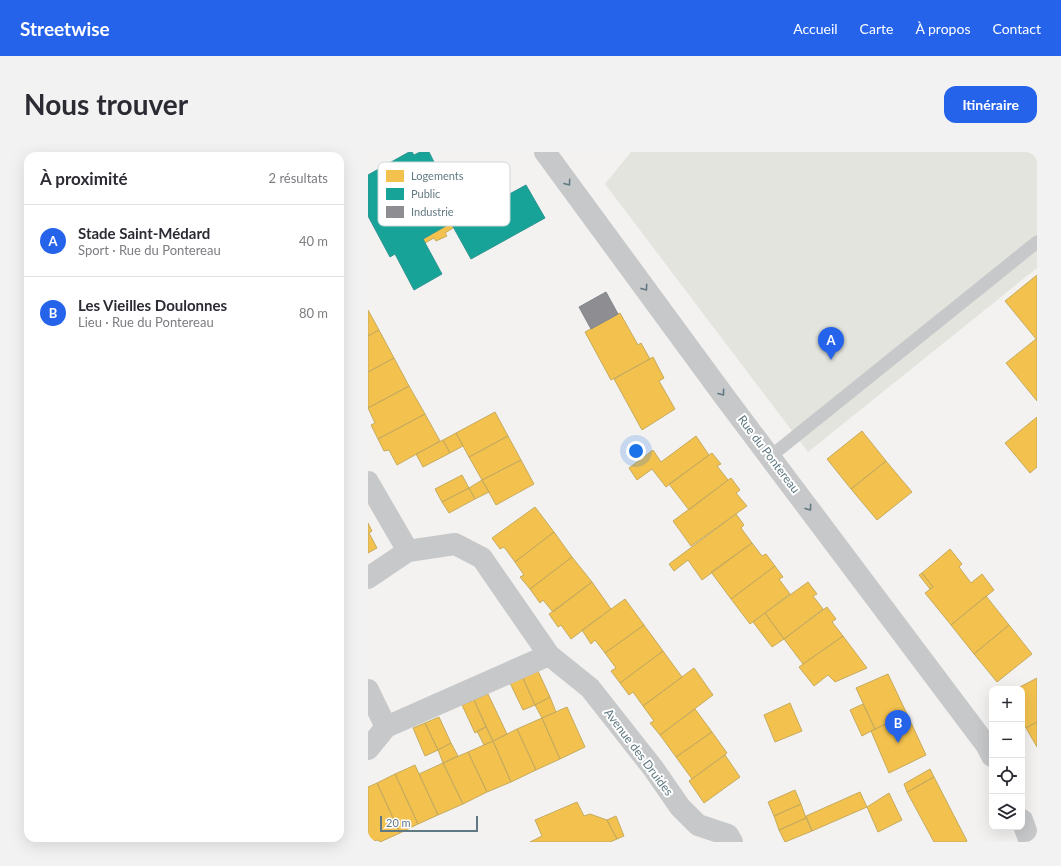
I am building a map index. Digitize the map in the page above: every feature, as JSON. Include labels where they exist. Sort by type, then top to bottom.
[{"type":"street","name":"Rue du Pontereau","points":[[545,152],[724,396],[771,456],[989,750]]},
{"type":"street","points":[[368,482],[408,551],[368,578]]},
{"type":"street","name":"Avenue des Druides","points":[[408,551],[455,544],[482,558],[549,655],[590,688],[653,768],[680,807],[698,825],[728,834],[732,842]]},
{"type":"street","points":[[368,749],[386,727],[549,655]]},
{"type":"street","points":[[368,690],[386,727]]},
{"type":"street","points":[[1025,828],[1030,842]]},
{"type":"lane","points":[[771,456],[1037,242]]},
{"type":"shaded area","points":[[631,152],[1037,152],[1037,268],[808,452],[605,184]]},
{"type":"building: Logements","points":[[446,226],[452,226],[453,228],[445,233],[447,236],[436,241],[434,238],[425,243],[423,239]]},
{"type":"building: Logements","points":[[1037,275],[1037,340],[1005,301]]},
{"type":"building: Logements","points":[[368,310],[379,330],[368,336]]},
{"type":"building: Logements","points":[[620,313],[638,345],[641,343],[650,359],[611,380],[585,332]]},
{"type":"building: Logements","points":[[379,330],[394,358],[368,372],[368,336]]},
{"type":"building: Logements","points":[[1036,339],[1037,340],[1037,401],[1006,363]]},
{"type":"building: Logements","points":[[653,357],[664,378],[659,381],[675,409],[642,430],[614,379]]},
{"type":"building: Logements","points":[[394,358],[409,386],[368,408],[368,372]]},
{"type":"building: Logements","points":[[409,386],[425,414],[378,439],[371,425],[375,423],[368,408]]},
{"type":"building: Logements","points":[[495,412],[508,436],[469,457],[456,433]]},
{"type":"building: Logements","points":[[425,414],[440,441],[397,465],[389,450],[384,451],[378,439]]},
{"type":"building: Logements","points":[[1037,417],[1037,467],[1030,473],[1005,443]]},
{"type":"building: Logements","points":[[862,431],[886,461],[851,489],[827,459]]},
{"type":"building: Logements","points":[[456,433],[463,446],[450,453],[443,440]]},
{"type":"building: Logements","points":[[508,436],[521,460],[482,480],[469,457]]},
{"type":"building: Logements","points":[[696,436],[709,455],[666,487],[652,469],[637,480],[629,468],[653,450],[661,462]]},
{"type":"building: Logements","points":[[443,440],[450,453],[423,467],[416,454]]},
{"type":"building: Logements","points":[[712,453],[721,464],[717,466],[728,480],[689,510],[669,484]]},
{"type":"building: Logements","points":[[521,460],[534,484],[496,505],[482,480]]},
{"type":"building: Logements","points":[[886,461],[912,492],[877,520],[851,489]]},
{"type":"building: Logements","points":[[462,475],[469,488],[442,502],[435,489]]},
{"type":"building: Logements","points":[[731,478],[740,490],[736,493],[747,506],[691,546],[673,521]]},
{"type":"building: Logements","points":[[482,480],[489,492],[475,499],[469,488]]},
{"type":"building: Logements","points":[[469,488],[475,499],[449,513],[442,502]]},
{"type":"building: Logements","points":[[535,507],[554,532],[515,562],[504,547],[500,549],[492,538]]},
{"type":"building: Logements","points":[[736,514],[744,525],[741,528],[752,543],[702,580],[688,560],[674,571],[669,564]]},
{"type":"building: Logements","points":[[368,523],[372,531],[369,533],[377,548],[368,553]]},
{"type":"building: Logements","points":[[554,532],[572,557],[530,589],[520,577],[524,575],[515,562]]},
{"type":"building: Logements","points":[[752,543],[762,556],[766,554],[775,566],[731,599],[711,572]]},
{"type":"building: Logements","points":[[950,549],[962,564],[959,567],[971,583],[982,574],[994,590],[951,625],[925,593],[933,587],[922,573]]},
{"type":"building: Logements","points":[[572,557],[592,582],[553,612],[543,600],[540,603],[530,589]]},
{"type":"building: Logements","points":[[775,566],[783,577],[779,579],[790,594],[750,624],[731,599]]},
{"type":"building: Logements","points":[[922,573],[933,587],[930,589],[919,575]]},
{"type":"building: Logements","points":[[592,582],[611,609],[571,639],[561,625],[558,627],[549,614]]},
{"type":"building: Logements","points":[[808,582],[817,594],[813,596],[823,609],[784,639],[765,613]]},
{"type":"building: Logements","points":[[986,596],[1009,625],[974,654],[951,625]]},
{"type":"building: Logements","points":[[625,599],[644,625],[605,653],[595,640],[591,644],[582,630]]},
{"type":"building: Logements","points":[[827,607],[836,619],[832,622],[843,636],[803,664],[784,639]]},
{"type":"building: Logements","points":[[765,613],[784,639],[772,647],[753,622]]},
{"type":"building: Logements","points":[[644,625],[663,651],[620,683],[611,671],[616,668],[605,653]]},
{"type":"building: Logements","points":[[1009,625],[1032,654],[997,682],[974,654]]},
{"type":"building: Logements","points":[[843,636],[867,668],[835,682],[828,675],[814,686],[799,667]]},
{"type":"building: Logements","points":[[663,651],[682,677],[643,706],[633,692],[629,695],[620,683]]},
{"type":"building: Logements","points":[[694,668],[713,695],[660,735],[650,723],[654,721],[643,706]]},
{"type":"building: Logements","points":[[538,671],[550,697],[535,705],[523,678]]},
{"type":"building: Logements","points":[[888,674],[907,714],[875,729],[856,688]]},
{"type":"building: Logements","points":[[523,678],[535,705],[523,710],[510,683]]},
{"type":"building: Logements","points":[[1037,678],[1037,722],[1026,728],[1025,686],[1022,686]]},
{"type":"building: Logements","points":[[488,694],[507,734],[493,741],[474,700]]},
{"type":"building: Logements","points":[[550,697],[556,712],[542,718],[535,705]]},
{"type":"building: Logements","points":[[474,700],[486,727],[475,733],[462,705]]},
{"type":"building: Logements","points":[[790,703],[802,731],[775,742],[764,715]]},
{"type":"building: Logements","points":[[863,704],[875,729],[862,736],[850,710]]},
{"type":"building: Logements","points":[[567,707],[585,747],[560,759],[542,718]]},
{"type":"building: Logements","points":[[695,709],[712,732],[676,757],[660,735]]},
{"type":"building: Logements","points":[[907,714],[926,755],[889,773],[871,731]]},
{"type":"building: Logements","points":[[439,717],[451,743],[438,750],[425,723]]},
{"type":"building: Logements","points":[[542,718],[560,759],[536,770],[517,729]]},
{"type":"building: Logements","points":[[1037,722],[1037,747],[1026,728]]},
{"type":"building: Logements","points":[[425,723],[438,750],[425,756],[413,728]]},
{"type":"building: Logements","points":[[486,727],[493,741],[484,745],[477,731]]},
{"type":"building: Logements","points":[[517,729],[536,770],[511,782],[493,741]]},
{"type":"building: Logements","points":[[712,732],[727,753],[692,779],[676,757]]},
{"type":"building: Logements","points":[[493,741],[511,782],[487,792],[468,752]]},
{"type":"building: Logements","points":[[451,743],[458,756],[443,763],[438,750]]},
{"type":"building: Logements","points":[[468,752],[487,792],[463,804],[443,763]]},
{"type":"building: Logements","points":[[725,755],[740,777],[704,803],[689,781]]},
{"type":"building: Logements","points":[[443,763],[463,804],[438,815],[419,774]]},
{"type":"building: Logements","points":[[415,765],[438,815],[418,824],[395,774]]},
{"type":"building: Logements","points":[[930,769],[934,777],[907,792],[904,784]]},
{"type":"building: Logements","points":[[395,774],[418,824],[400,833],[377,783]]},
{"type":"building: Logements","points":[[934,777],[967,841],[966,842],[934,842],[907,792]]},
{"type":"building: Logements","points":[[377,783],[400,833],[380,842],[378,840],[368,842],[368,787]]},
{"type":"building: Logements","points":[[795,790],[801,804],[774,816],[768,802]]},
{"type":"building: Logements","points":[[860,792],[867,807],[812,831],[806,816]]},
{"type":"building: Logements","points":[[889,793],[902,820],[878,832],[867,807]]},
{"type":"building: Logements","points":[[577,802],[584,816],[590,814],[607,820],[617,839],[610,842],[530,842],[542,836],[535,820]]},
{"type":"building: Logements","points":[[801,804],[806,818],[779,830],[774,816]]},
{"type":"building: Logements","points":[[616,816],[624,836],[617,839],[607,820]]},
{"type":"building: Logements","points":[[806,818],[812,831],[785,842],[779,830]]},
{"type":"building: Public","points":[[409,152],[412,152],[414,155],[420,152],[429,152],[434,162],[391,162]]},
{"type":"building: Public","points":[[378,169],[378,226],[446,226],[423,239],[442,274],[414,290],[395,254],[390,257],[368,216],[368,175]]},
{"type":"building: Public","points":[[526,185],[545,218],[471,259],[453,226],[510,226],[510,194]]},
{"type":"building: Industrie","points":[[606,292],[618,314],[591,329],[579,307]]},
{"type":"place","name":"Stade Saint-Médard","points":[[831,360]]},
{"type":"place","name":"Les Vieilles Doulonnes","points":[[898,743]]}]
